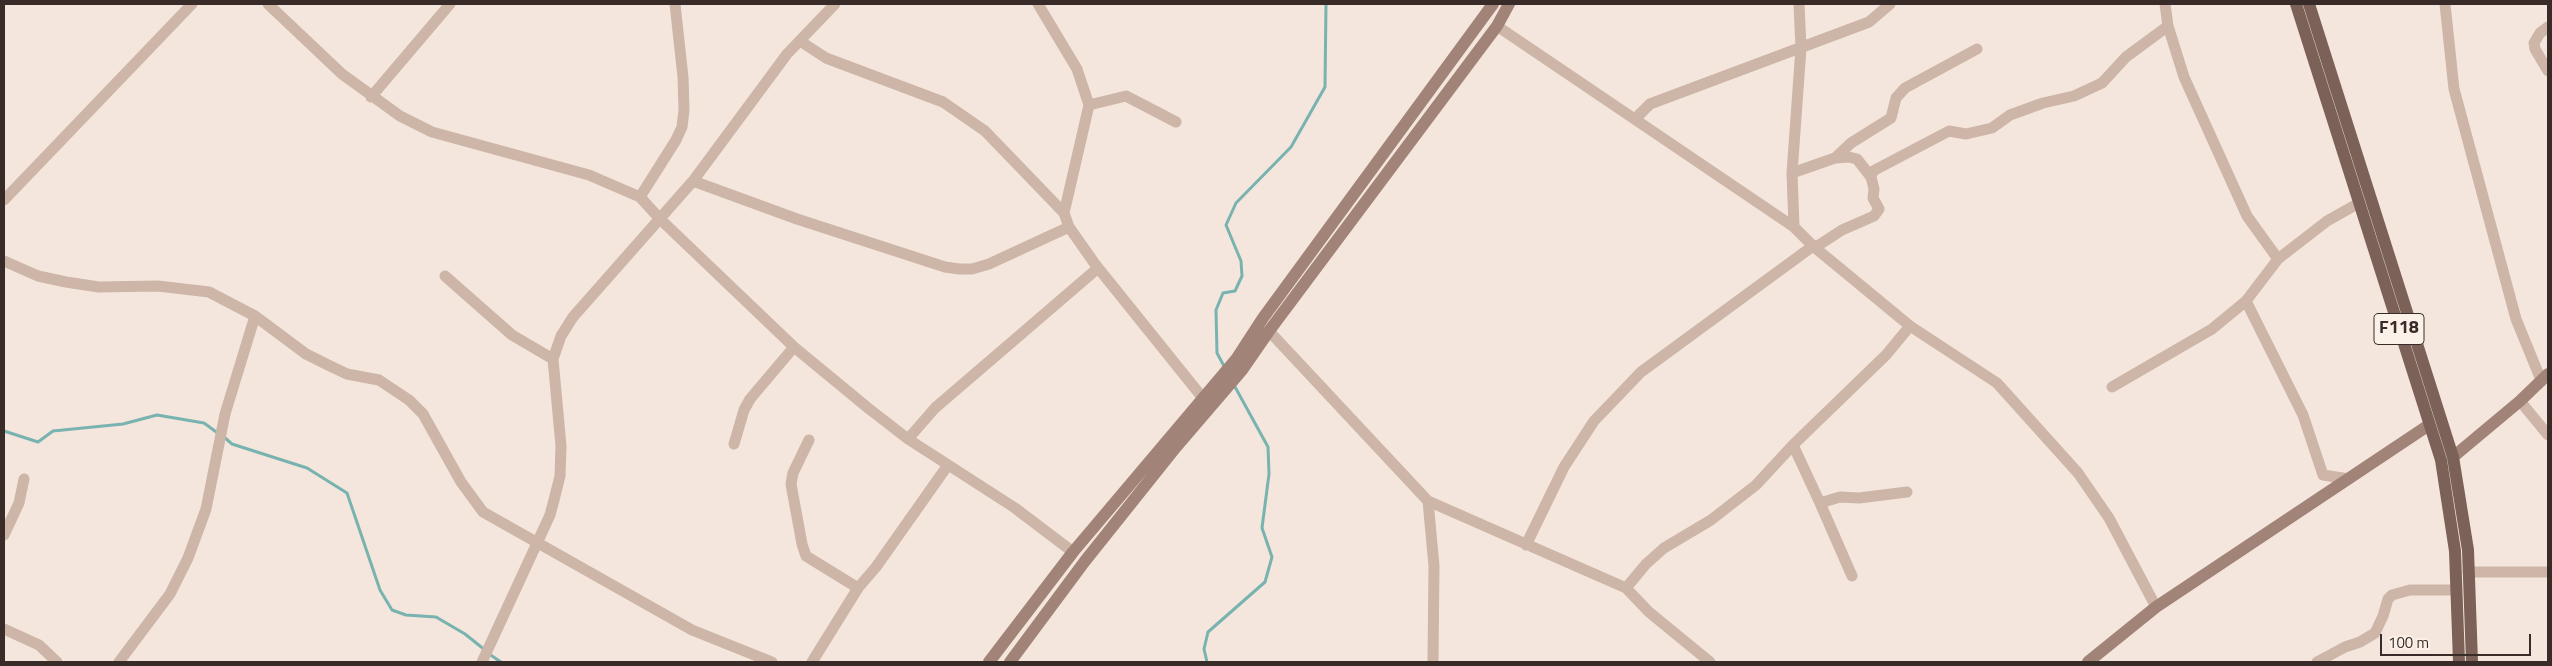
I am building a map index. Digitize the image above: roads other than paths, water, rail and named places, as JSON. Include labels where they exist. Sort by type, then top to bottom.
[{"type":"main road","points":[[989,662],[1073,552],[1172,443],[1218,388],[1262,318],[1493,4]]},
{"type":"main road","points":[[1010,662],[1172,443],[1202,397],[1242,370],[1269,331],[1497,26],[1510,4]]},
{"type":"main road","name":"F118","points":[[2296,4],[2441,460],[2455,552],[2459,662]]},
{"type":"main road","name":"F118","points":[[2310,4],[2453,457],[2468,550],[2472,662]]},
{"type":"main road","points":[[1369,171],[1381,180]]},
{"type":"main road","points":[[2453,457],[2520,401],[2545,377]]},
{"type":"main road","points":[[2088,662],[2156,607],[2430,425]]},
{"type":"street","points":[[4,200],[192,4]]},
{"type":"street","points":[[268,4],[308,44],[371,98],[400,116],[432,132],[582,173],[640,197],[660,219],[794,347],[908,439],[1015,508],[1073,552]]},
{"type":"street","points":[[371,98],[450,4]]},
{"type":"street","points":[[640,197],[676,140],[682,127],[684,110],[683,78],[675,4]]},
{"type":"street","points":[[482,662],[499,621],[550,515],[560,476],[561,446],[553,359],[560,336],[573,317],[693,181],[787,54],[835,4]]},
{"type":"street","points":[[1038,4],[1078,69],[1089,105],[1064,213]]},
{"type":"street","points":[[1794,227],[1792,172],[1801,48],[1799,4]]},
{"type":"street","points":[[1635,118],[1650,104],[1870,22],[1890,4]]},
{"type":"street","points":[[2165,4],[2168,26],[2184,77],[2247,216],[2278,260]]},
{"type":"street","points":[[2445,4],[2449,32],[2451,77],[2456,98],[2516,320],[2545,377]]},
{"type":"street","points":[[1497,26],[1794,227],[1813,246],[1910,326],[1997,383],[2042,430],[2078,472],[2109,518],[2156,607]]},
{"type":"street","points":[[1871,177],[1873,171],[1949,130],[1966,134],[1992,128],[2010,116],[2043,103],[2074,96],[2102,83],[2126,56],[2168,26]]},
{"type":"street","points":[[2548,27],[2540,33],[2534,43],[2535,49],[2548,70]]},
{"type":"street","points":[[800,41],[826,58],[943,102],[985,131],[1064,213],[1069,227],[1098,268],[1202,397]]},
{"type":"street","points":[[1835,158],[1851,143],[1892,118],[1896,98],[1905,88],[1977,49]]},
{"type":"street","points":[[1089,105],[1126,96],[1176,122]]},
{"type":"street","points":[[1526,545],[1564,467],[1594,422],[1641,372],[1813,246],[1819,245],[1842,230],[1874,216],[1878,209],[1873,198],[1874,189],[1871,177],[1857,159],[1849,157],[1835,158],[1792,172]]},
{"type":"street","points":[[693,181],[797,219],[945,268],[972,269],[989,264],[1069,227]]},
{"type":"street","points":[[2112,387],[2197,339],[2246,301],[2278,260],[2327,221],[2359,202]]},
{"type":"street","points":[[4,261],[38,276],[99,287],[158,286],[209,292],[255,316],[306,354],[347,374],[379,380],[409,400],[423,414],[461,482],[483,512],[692,630],[772,662]]},
{"type":"street","points":[[908,439],[935,408],[1098,268]]},
{"type":"street","points":[[445,276],[512,335],[553,359]]},
{"type":"street","points":[[2246,301],[2303,415],[2323,475],[2349,479]]},
{"type":"street","points":[[119,662],[170,594],[188,558],[206,508],[225,414],[255,316]]},
{"type":"street","points":[[1626,588],[1646,564],[1664,548],[1712,520],[1756,485],[1793,445],[1886,356],[1910,326]]},
{"type":"street","points":[[1269,331],[1428,501],[1626,588],[1649,612],[1710,662]]},
{"type":"street","points":[[734,444],[744,410],[750,399],[794,347]]},
{"type":"street","points":[[2520,401],[2548,435]]},
{"type":"street","points":[[809,440],[793,474],[791,484],[802,544],[806,556],[858,588]]},
{"type":"street","points":[[1793,445],[1852,576]]},
{"type":"street","points":[[812,662],[858,588],[876,567],[948,465]]},
{"type":"street","points":[[4,535],[19,503],[24,478]]},
{"type":"street","points":[[1820,503],[1840,498],[1859,498],[1906,492]]},
{"type":"street","points":[[1428,501],[1434,566],[1433,662]]},
{"type":"street","points":[[2468,572],[2548,572]]},
{"type":"street","points":[[2317,662],[2375,633],[2388,599],[2392,595],[2410,590],[2456,590]]},
{"type":"street","points":[[4,629],[39,645],[57,662]]},
{"type":"waterway","points":[[1225,368],[1217,353],[1216,310],[1223,293],[1235,291],[1242,276],[1241,261],[1226,225],[1236,203],[1291,147],[1325,87],[1326,4]]},
{"type":"waterway","points":[[1207,662],[1204,649],[1208,632],[1265,582],[1272,557],[1262,528],[1269,474],[1268,447],[1234,385]]},
{"type":"waterway","points":[[4,431],[38,442],[53,431],[123,424],[157,415],[204,423],[219,434]]},
{"type":"waterway","points":[[224,437],[232,444],[307,468],[347,493],[380,590],[392,610],[406,615],[436,617],[465,634],[485,650]]},
{"type":"waterway","points":[[489,654],[501,662]]}]
